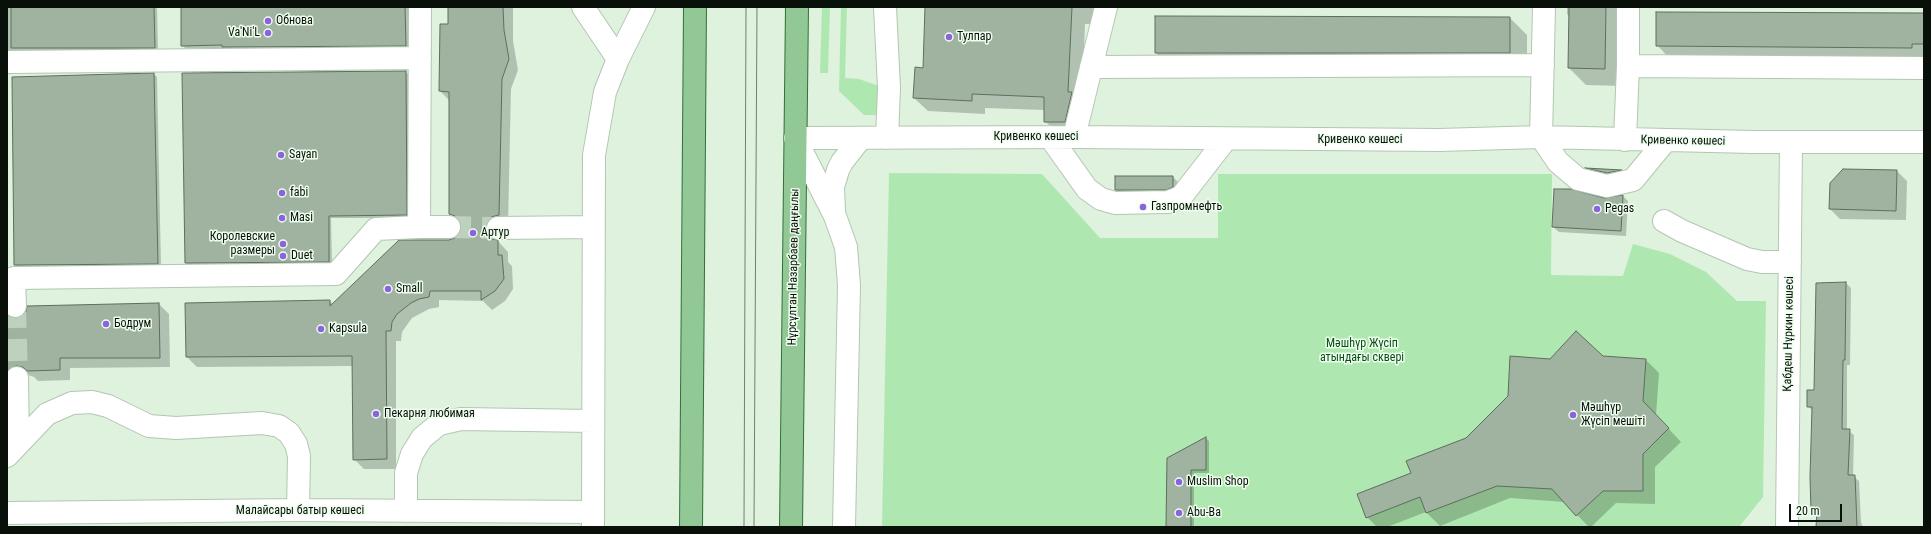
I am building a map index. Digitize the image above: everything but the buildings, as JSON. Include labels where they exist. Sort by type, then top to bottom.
[{"type":"main road","points":[[691,527],[695,7]]},
{"type":"main road","name":"Нұрсұлтан Назарбаев даңғылы","points":[[791,527],[797,7]]},
{"type":"street","points":[[419,227],[420,7]]},
{"type":"street","points":[[583,7],[618,59]]},
{"type":"street","points":[[593,520],[594,155],[605,92],[618,59],[644,7]]},
{"type":"street","points":[[885,7],[889,88],[887,138]]},
{"type":"street","points":[[1074,137],[1106,7]]},
{"type":"street","points":[[1544,7],[1541,137],[1558,162],[1578,178],[1607,186],[1633,180],[1666,140]]},
{"type":"street","points":[[1625,140],[1628,66],[1628,7]]},
{"type":"street","points":[[7,62],[420,58]]},
{"type":"street","points":[[1092,66],[1543,65]]},
{"type":"street","points":[[1628,66],[1924,68]]},
{"type":"street","points":[[1050,137],[1087,189],[1101,199],[1115,203],[1168,202],[1181,197],[1226,138]]},
{"type":"street","name":"Кривенко көшесі","points":[[795,138],[1074,137],[1440,140],[1541,137],[1625,140],[1924,142]]},
{"type":"street","points":[[795,138],[835,216],[846,247],[849,285],[844,527]]},
{"type":"street","points":[[835,216],[833,201],[834,187],[838,170],[861,138]]},
{"type":"street","name":"Қабдеш Нұркин көшесі","points":[[1787,527],[1791,142]]},
{"type":"street","points":[[1664,221],[1682,231],[1747,259],[1762,262],[1790,262]]},
{"type":"street","points":[[15,306],[10,279],[336,274],[376,229],[448,227]]},
{"type":"street","points":[[498,228],[593,228]]},
{"type":"street","points":[[13,450],[17,378]]},
{"type":"street","points":[[13,450],[46,414],[72,403],[92,402],[108,406],[149,426],[176,428],[262,423],[279,426],[289,433],[296,444],[299,456],[298,510]]},
{"type":"street","points":[[406,511],[406,473],[412,454],[422,438],[439,424],[461,419],[593,421]]},
{"type":"street","name":"Малайсары батыр көшесі","points":[[7,513],[298,510],[351,519],[406,511],[593,520]]},
{"type":"green space","points":[[822,7],[830,7],[828,73],[820,73]]},
{"type":"green space","points":[[841,7],[847,7],[845,78],[859,79],[879,86],[882,115],[864,115],[839,91]]},
{"type":"green space","name":"Мәшһүр Жүсіп атындағы сквері","points":[[889,173],[1042,174],[1100,238],[1218,238],[1218,174],[1552,174],[1551,275],[1623,276],[1633,244],[1670,254],[1706,272],[1737,301],[1766,301],[1763,497],[1739,527],[882,527]]},
{"type":"tunnel","points":[[449,227],[498,228]]},
{"type":"tunnel","points":[[15,306],[17,378]]},
{"type":"tram line","points":[[744,527],[746,7]]},
{"type":"tram line","points":[[754,527],[757,7]]},
{"type":"place","name":"Обнова","points":[[268,21]]},
{"type":"place","name":"Va'Ni'L","points":[[268,33]]},
{"type":"place","name":"Тулпар","points":[[949,37]]},
{"type":"place","name":"Sayan","points":[[281,155]]},
{"type":"place","name":"fabi","points":[[282,193]]},
{"type":"place","name":"Газпромнефть","points":[[1143,207]]},
{"type":"place","name":"Pegas","points":[[1597,209]]},
{"type":"place","name":"Masi","points":[[282,218]]},
{"type":"place","name":"Артур","points":[[473,233]]},
{"type":"place","name":"Королевские размеры","points":[[283,244]]},
{"type":"place","name":"Duet","points":[[283,256]]},
{"type":"place","name":"Small","points":[[388,289]]},
{"type":"place","name":"Бодрум","points":[[106,324]]},
{"type":"place","name":"Kapsula","points":[[321,329]]},
{"type":"place","name":"Пекарня любимая","points":[[376,414]]},
{"type":"place","name":"Мәшһүр Жүсіп мешіті","points":[[1573,415]]},
{"type":"place","name":"Muslim Shop","points":[[1179,482]]},
{"type":"place","name":"Abu-Ba","points":[[1179,513]]}]
